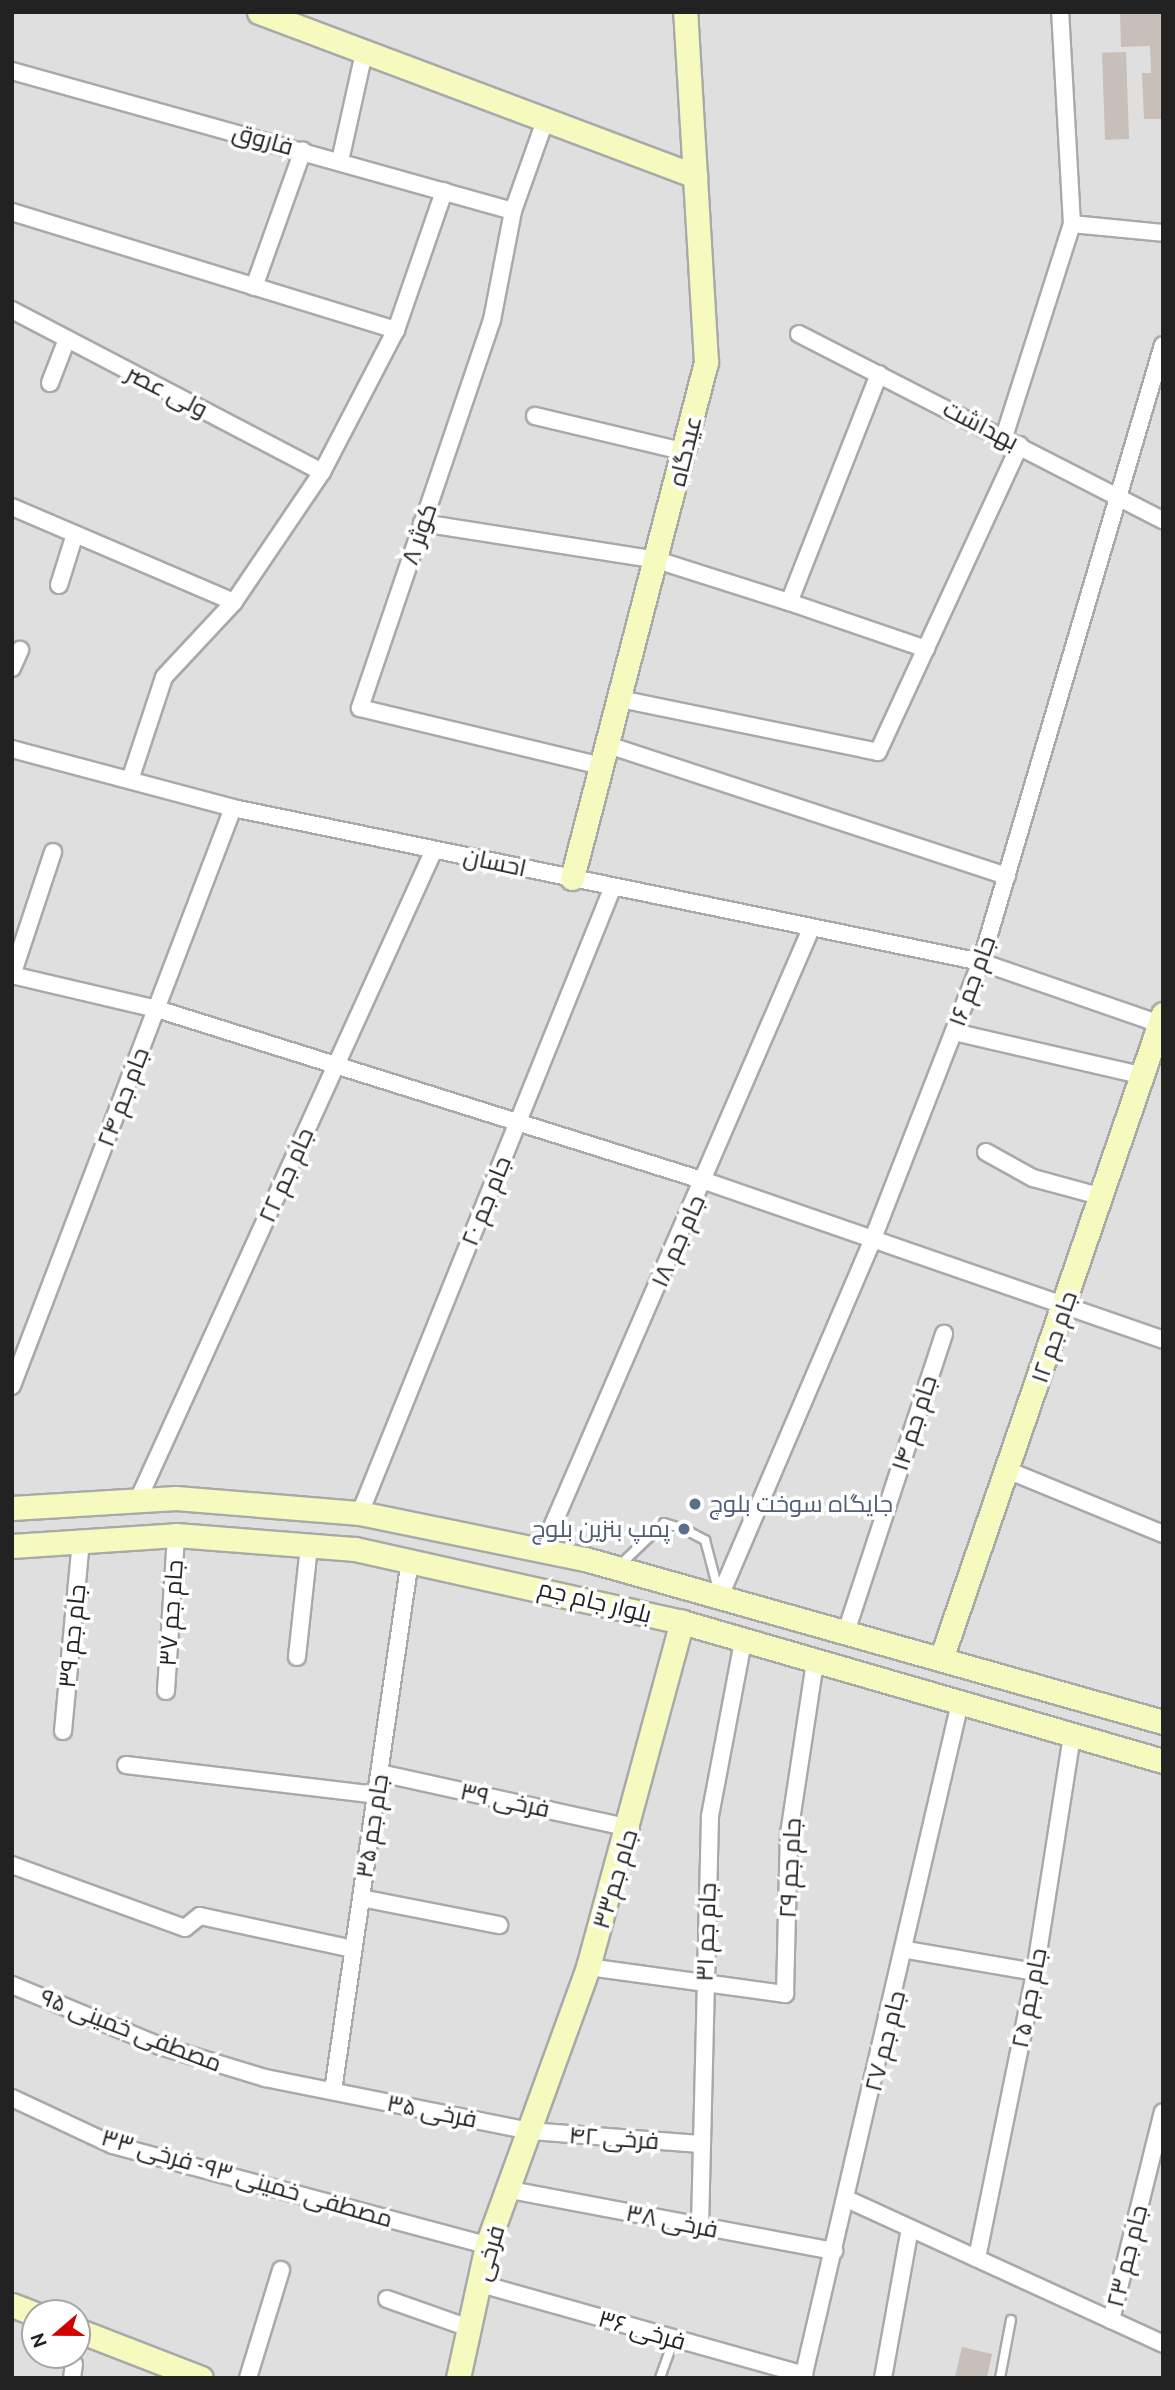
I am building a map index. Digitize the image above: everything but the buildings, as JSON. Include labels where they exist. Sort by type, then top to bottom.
[{"type":"street","points":[[259,12],[695,176]]},
{"type":"street","name":"عیدگاه","points":[[572,878],[657,560],[706,362],[685,12]]},
{"type":"street","points":[[1004,436],[1072,223],[1060,12]]},
{"type":"street","points":[[340,161],[364,52]]},
{"type":"street","name":"فاروق","points":[[12,71],[303,150],[513,211]]},
{"type":"street","name":"کوثر ۸","points":[[544,121],[513,211],[492,320],[360,708],[605,755]]},
{"type":"street","points":[[254,287],[303,150]]},
{"type":"street","points":[[130,780],[164,677],[234,601],[322,472],[396,330],[444,191]]},
{"type":"street","points":[[12,212],[396,330]]},
{"type":"street","points":[[1072,223],[1163,233]]},
{"type":"street","name":"ولی عصر","points":[[12,310],[322,472]]},
{"type":"street","name":"بهداشت","points":[[799,334],[1123,496],[1163,520]]},
{"type":"street","points":[[50,383],[67,339]]},
{"type":"street","name":"جام جم ۱۶","points":[[720,1596],[872,1241],[981,962],[1123,496],[1163,345]]},
{"type":"street","points":[[789,602],[879,374]]},
{"type":"street","points":[[535,416],[685,452]]},
{"type":"street","points":[[620,699],[878,752],[1020,445]]},
{"type":"street","points":[[12,507],[234,601]]},
{"type":"street","points":[[422,523],[657,560],[926,649]]},
{"type":"street","points":[[59,585],[75,534]]},
{"type":"street","points":[[12,668],[20,650]]},
{"type":"street","name":"احسان","points":[[12,749],[233,808],[572,878],[810,931],[981,962],[1160,1031]]},
{"type":"street","points":[[605,755],[1007,876]]},
{"type":"street","name":"جام جم ۲۴","points":[[12,1385],[233,808]]},
{"type":"street","name":"جام جم ۲۲","points":[[138,1500],[434,849]]},
{"type":"street","points":[[53,852],[12,975],[157,1009],[705,1181],[1064,1310],[1163,1340]]},
{"type":"street","name":"جام جم ۲۰","points":[[360,1513],[612,889]]},
{"type":"street","name":"جام جم ۱۸","points":[[542,1550],[705,1181],[810,931]]},
{"type":"street","name":"جام جم ۱۲","points":[[941,1659],[1160,1031]]},
{"type":"street","points":[[954,1032],[1144,1076]]},
{"type":"street","points":[[985,1152],[1033,1178],[1103,1197]]},
{"type":"street","name":"جام جم ۱۴","points":[[846,1632],[944,1334]]},
{"type":"street","points":[[1007,1470],[1163,1534]]},
{"type":"street","name":"بلوار جام جم","points":[[12,1508],[138,1500],[360,1513],[617,1568],[1163,1722]]},
{"type":"street","points":[[355,1549],[360,1513]]},
{"type":"street","name":"بلوار جام جم","points":[[12,1546],[176,1535],[355,1549],[682,1622],[1163,1761]]},
{"type":"street","name":"جام جم ۳۷","points":[[166,1691],[176,1535]]},
{"type":"street","name":"جام جم ۳۹","points":[[62,1731],[82,1541]]},
{"type":"street","points":[[297,1657],[309,1546]]},
{"type":"street","name":"جام جم ۳۵","points":[[333,2091],[410,1560]]},
{"type":"street","name":"جام جم۳۳","points":[[530,2131],[588,1967],[631,1828],[682,1622]]},
{"type":"street","name":"جام جم ۳۱","points":[[700,2227],[698,2144],[710,1816],[743,1641]]},
{"type":"street","name":"جام جم ۲۹","points":[[704,1983],[785,1994],[789,1834],[815,1662]]},
{"type":"street","name":"جام جم ۲۷","points":[[804,2376],[907,1950],[960,1703]]},
{"type":"street","name":"جام جم ۲۵","points":[[977,2258],[1035,1972],[1072,1735]]},
{"type":"street","points":[[127,1765],[376,1795]]},
{"type":"street","name":"فرخی ۳۹","points":[[380,1773],[631,1828]]},
{"type":"street","points":[[12,1865],[185,1928],[200,1916],[353,1949]]},
{"type":"street","points":[[361,1898],[499,1925]]},
{"type":"street","points":[[907,1950],[1035,1972]]},
{"type":"street","points":[[588,1967],[704,1983]]},
{"type":"street","name":"مصطفی خمینی ۹۵","points":[[12,1985],[160,2046],[333,2091]]},
{"type":"street","name":"فرخی ۳۵","points":[[333,2091],[530,2131]]},
{"type":"street","name":"مصطفی خمینی ۹۳- فرخی ۳۳","points":[[12,2098],[113,2145],[487,2245]]},
{"type":"street","name":"جام جم ۲۳","points":[[1111,2320],[1163,2112]]},
{"type":"street","name":"فرخی ۴۲","points":[[530,2131],[698,2144]]},
{"type":"street","name":"فرخی","points":[[458,2378],[481,2284],[487,2245],[511,2190],[530,2131]]},
{"type":"street","name":"فرخی ۳۸","points":[[511,2190],[834,2251]]},
{"type":"street","points":[[847,2199],[1163,2344]]},
{"type":"street","points":[[883,2378],[911,2228]]},
{"type":"street","points":[[248,2378],[281,2270]]},
{"type":"street","name":"فرخی ۳۶","points":[[481,2284],[804,2376]]},
{"type":"street","points":[[387,2299],[469,2328]]},
{"type":"street","points":[[91,2336],[178,2374],[201,2378]]},
{"type":"lane","points":[[617,1568],[664,1524],[705,1540],[720,1596]]},
{"type":"lane","points":[[1000,2378],[1011,2320]]},
{"type":"lane","points":[[660,2378],[674,2339]]},
{"type":"shaded area","points":[[12,12],[1163,12],[1163,2378],[12,2378]]},
{"type":"place","name":"جایگاه سوخت بلوچ","points":[[695,1504]]},
{"type":"place","name":"پمپ بنزین بلوچ","points":[[684,1529]]}]
